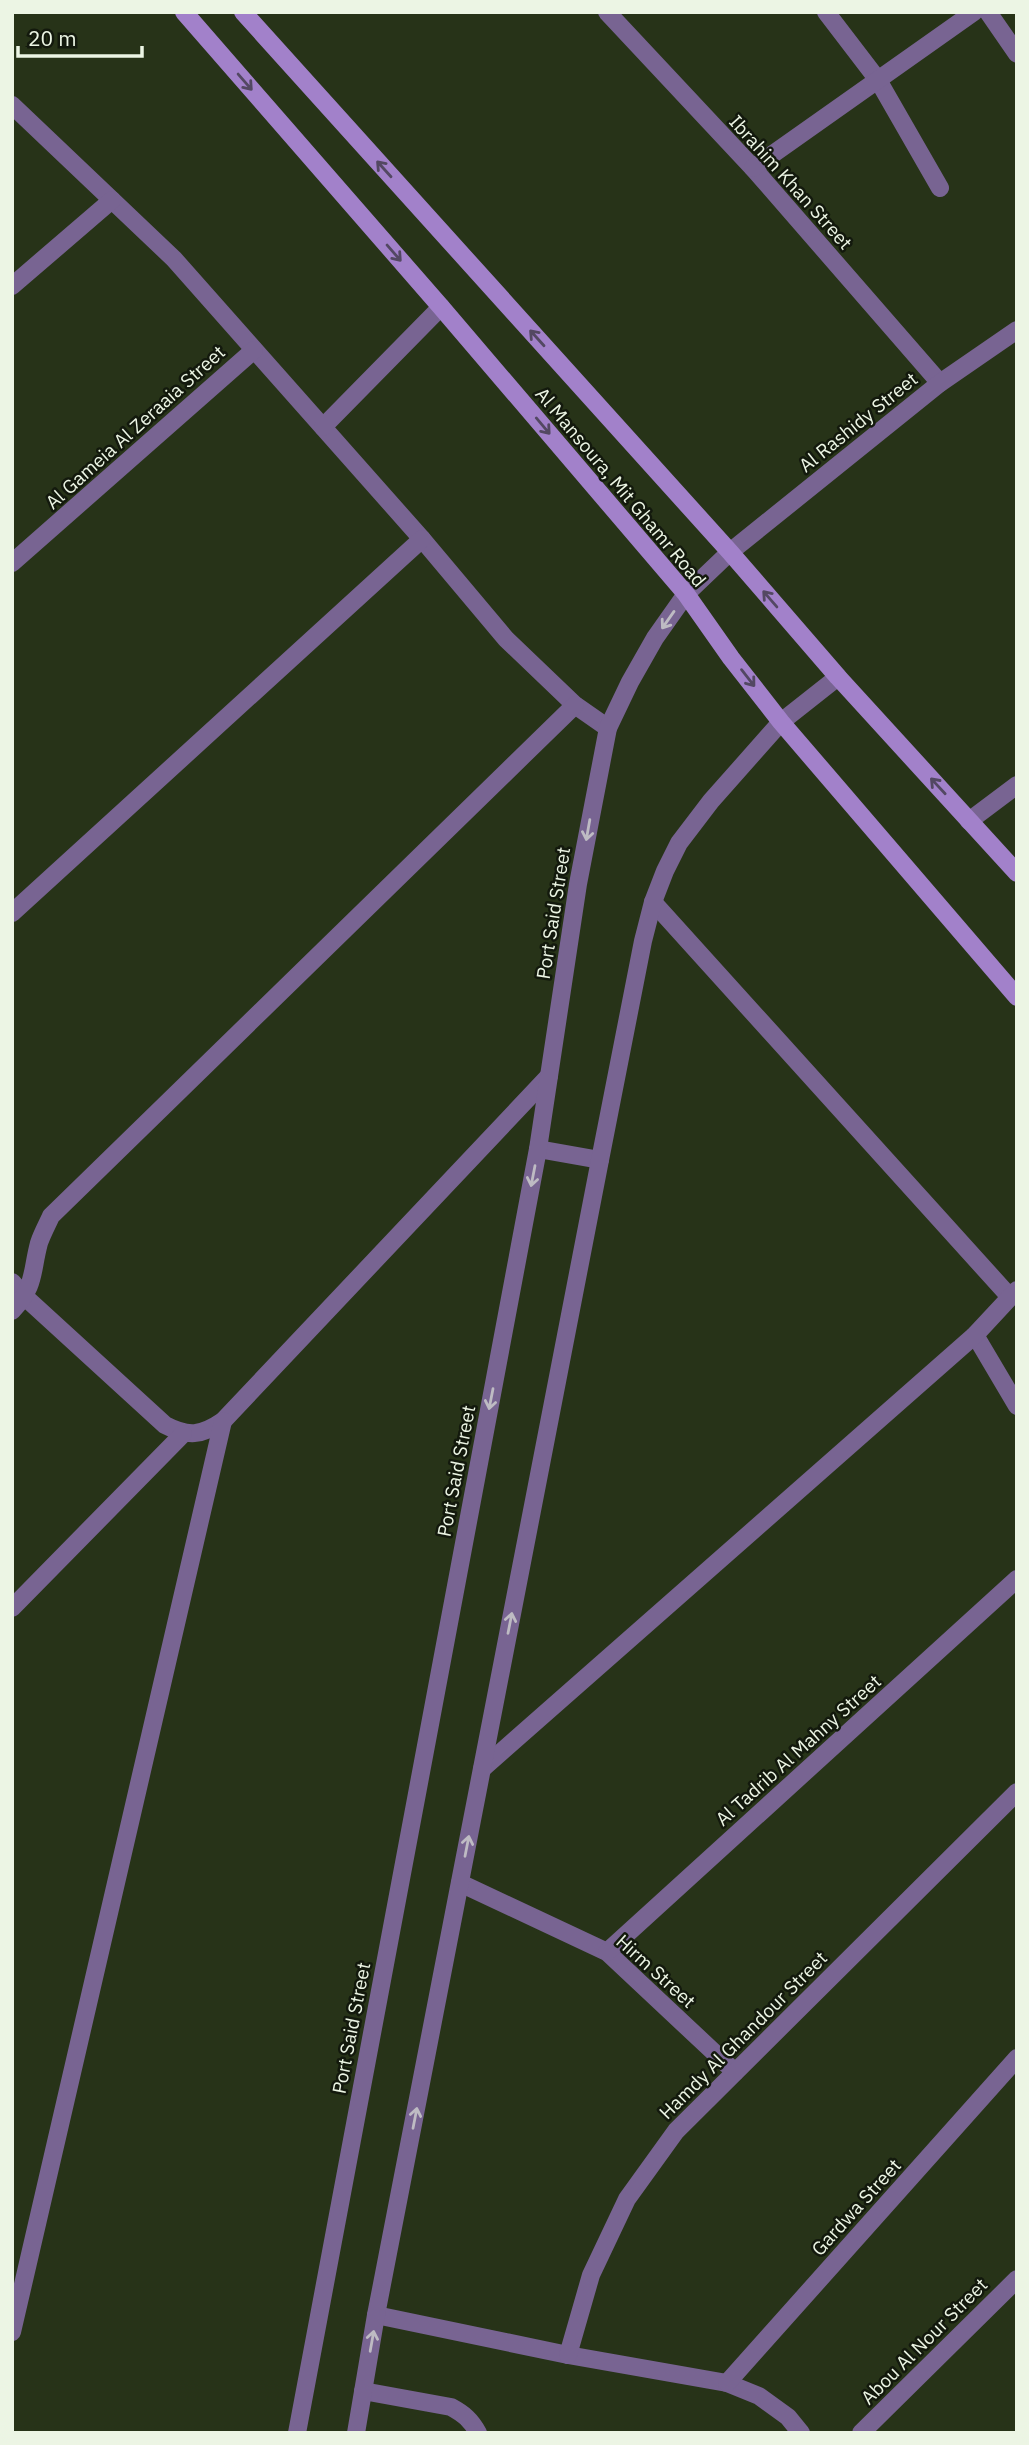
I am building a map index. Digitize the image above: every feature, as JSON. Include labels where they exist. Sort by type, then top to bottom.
[{"type":"main road","name":"Al Mansoura, Mit Ghamr Road","points":[[184,12],[686,594],[781,722],[1017,997]]},
{"type":"main road","name":"Al Mansoura, Mit Ghamr Road","points":[[243,12],[1017,873]]},
{"type":"street","name":"Ibrahim Khan Street","points":[[607,12],[753,168],[940,383]]},
{"type":"street","points":[[826,12],[878,80],[940,188]]},
{"type":"street","points":[[753,168],[974,12]]},
{"type":"street","points":[[988,12],[1017,54]]},
{"type":"street","points":[[12,105],[174,259],[422,539],[506,639],[575,705],[608,728]]},
{"type":"street","points":[[12,286],[112,200]]},
{"type":"street","points":[[323,427],[441,307]]},
{"type":"street","name":"Al Rashidy Street","points":[[730,552],[940,383],[1017,330]]},
{"type":"street","name":"Al Gameia Al Zeraaia Street","points":[[12,563],[254,350]]},
{"type":"street","points":[[12,913],[422,539]]},
{"type":"street","name":"Port Said Street","points":[[297,2433],[538,1149],[578,884],[608,728],[649,649],[686,594],[730,552]]},
{"type":"street","points":[[356,2433],[376,2315],[600,1160],[653,902],[679,843],[710,801],[781,722],[838,677]]},
{"type":"street","points":[[12,1311],[25,1297],[34,1278],[39,1242],[51,1216],[575,705]]},
{"type":"street","points":[[969,821],[1017,785]]},
{"type":"street","points":[[482,1769],[975,1335],[1014,1294],[653,902]]},
{"type":"street","points":[[12,1608],[183,1434],[211,1429],[223,1421],[550,1076]]},
{"type":"street","points":[[538,1149],[600,1160]]},
{"type":"street","points":[[12,1282],[165,1425],[183,1434]]},
{"type":"street","points":[[975,1335],[1017,1406]]},
{"type":"street","points":[[12,2332],[223,1421]]},
{"type":"street","name":"Al Tadrib Al Mahny Street","points":[[607,1952],[1017,1579]]},
{"type":"street","name":"Hamdy Al Ghandour Street","points":[[568,2355],[591,2275],[627,2199],[676,2131],[1017,1792]]},
{"type":"street","name":"Hirm Street","points":[[460,1883],[607,1952],[735,2072]]},
{"type":"street","name":"Gardwa Street","points":[[727,2383],[1017,2058]]},
{"type":"street","name":"Abou Al Nour Street","points":[[861,2433],[1017,2279]]},
{"type":"street","points":[[376,2315],[568,2355],[727,2383],[759,2396],[788,2417],[801,2433]]},
{"type":"street","points":[[363,2391],[451,2407],[463,2413],[478,2433]]}]
